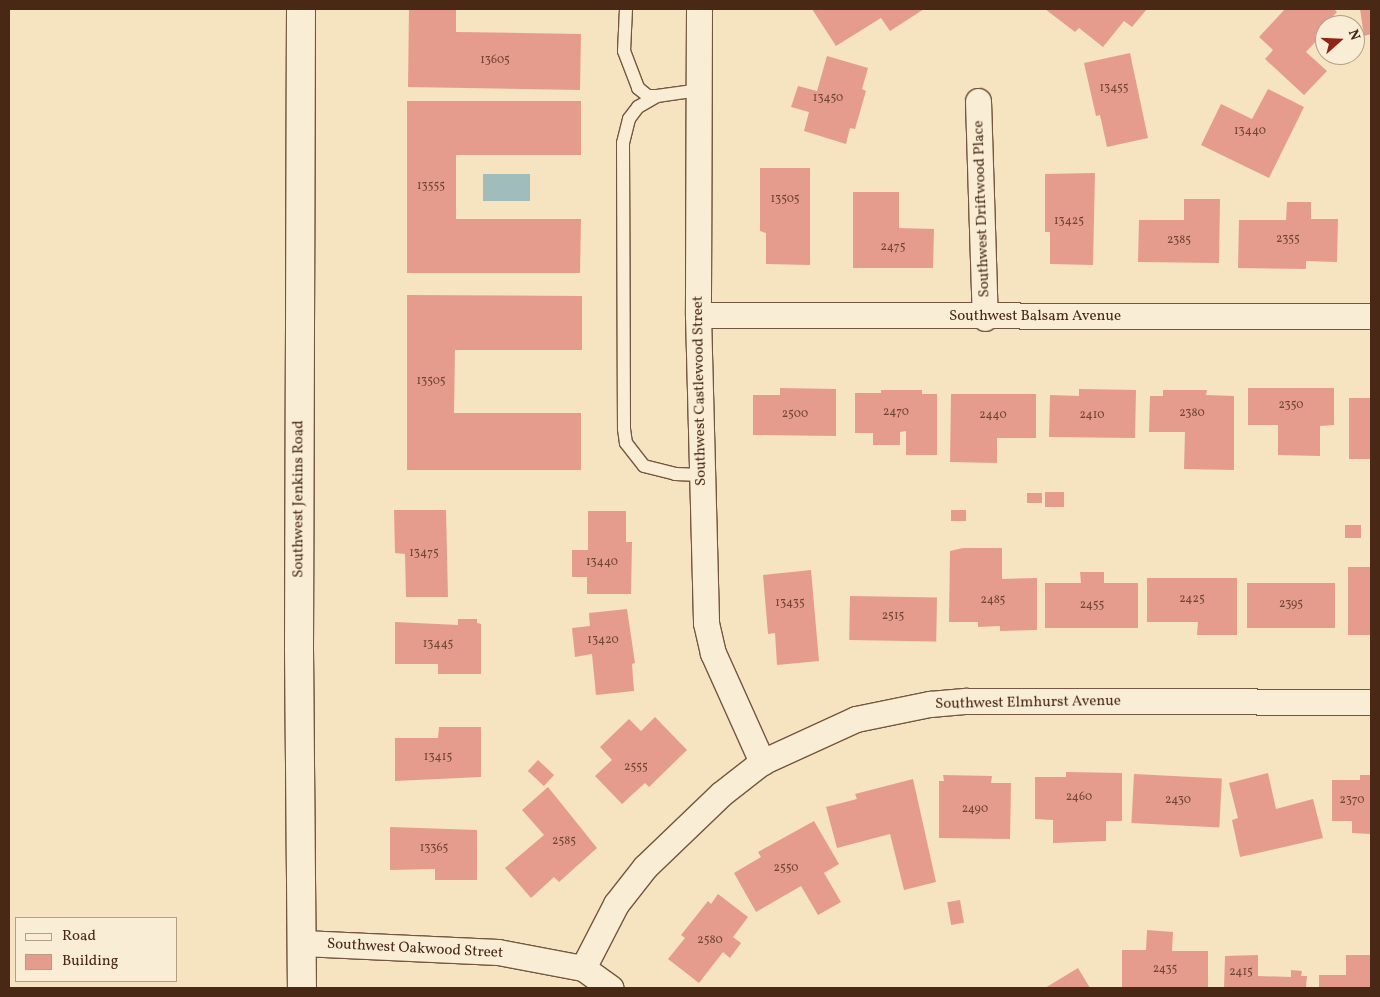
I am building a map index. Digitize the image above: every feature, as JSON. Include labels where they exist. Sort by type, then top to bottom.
[{"type":"main road","name":"Southwest Jenkins Road","points":[[301,9],[299,649],[302,988]]},
{"type":"street","name":"Southwest Castlewood Street","points":[[699,9],[698,315],[706,623],[713,653],[762,762]]},
{"type":"street","name":"Southwest Driftwood Place","points":[[978,101],[985,318]]},
{"type":"street","name":"Southwest Balsam Avenue","points":[[698,315],[985,318],[1371,316]]},
{"type":"street","name":"Southwest Elmhurst Avenue","points":[[583,968],[616,904],[645,867],[721,794],[762,762],[856,719],[930,704],[967,701],[1371,702]]},
{"type":"street","name":"Southwest Oakwood Street","points":[[302,943],[498,952],[583,968],[611,988]]},
{"type":"lane","points":[[626,9],[624,51],[627,64],[638,88],[648,96],[699,90]]},
{"type":"lane","points":[[657,96],[638,107],[629,119],[623,143],[624,429],[626,443],[644,466],[675,474],[702,475]]},
{"type":"water","points":[[483,174],[530,174],[530,201],[483,201]]},
{"type":"building","points":[[409,9],[456,9],[456,32],[581,34],[580,90],[408,87]]},
{"type":"building","points":[[812,9],[924,9],[890,31],[881,18],[836,46]]},
{"type":"building","points":[[1045,9],[1147,9],[1132,27],[1124,21],[1103,47],[1079,28],[1075,32]]},
{"type":"building","points":[[1285,9],[1334,9],[1337,12],[1334,15],[1315,15],[1315,42],[1306,52],[1315,60],[1315,65],[1320,65],[1327,71],[1304,95],[1265,59],[1273,50],[1259,37]]},
{"type":"building","points":[[1360,9],[1371,9],[1371,34],[1365,36],[1365,15],[1361,15]]},
{"type":"building","points":[[1130,53],[1148,138],[1107,147],[1100,115],[1096,116],[1084,63]]},
{"type":"building","points":[[827,56],[868,68],[862,89],[866,91],[855,129],[850,128],[846,144],[804,131],[809,112],[791,107],[798,86],[817,91]]},
{"type":"building","points":[[1268,89],[1304,107],[1269,178],[1201,145],[1221,104],[1252,119]]},
{"type":"building","points":[[407,101],[581,101],[581,155],[456,155],[456,219],[581,219],[580,273],[407,273]]},
{"type":"building","points":[[760,168],[810,168],[810,265],[766,264],[766,233],[760,231]]},
{"type":"building","points":[[1095,173],[1093,265],[1050,264],[1050,232],[1045,232],[1045,174]]},
{"type":"building","points":[[853,192],[899,192],[899,228],[934,229],[933,268],[853,268]]},
{"type":"building","points":[[1184,199],[1220,199],[1219,263],[1138,262],[1139,220],[1184,220]]},
{"type":"building","points":[[1287,202],[1311,202],[1311,219],[1338,219],[1337,262],[1306,261],[1306,269],[1238,268],[1239,220],[1286,220]]},
{"type":"building","points":[[407,295],[582,296],[582,350],[455,350],[454,413],[581,413],[581,470],[407,470]]},
{"type":"building","points":[[780,388],[836,389],[836,436],[753,435],[753,395],[780,395]]},
{"type":"building","points":[[1248,388],[1334,388],[1334,425],[1320,426],[1320,456],[1278,455],[1278,425],[1248,425]]},
{"type":"building","points":[[1079,389],[1136,390],[1135,438],[1049,437],[1050,395],[1079,396]]},
{"type":"building","points":[[881,390],[922,390],[922,394],[937,394],[937,455],[906,455],[906,431],[900,432],[900,445],[873,445],[873,433],[855,433],[855,393],[881,393]]},
{"type":"building","points":[[1163,390],[1207,390],[1206,395],[1234,396],[1234,470],[1184,469],[1185,432],[1149,432],[1150,396],[1163,396]]},
{"type":"building","points":[[951,394],[1036,394],[1036,438],[997,438],[997,463],[950,462]]},
{"type":"building","points":[[1349,398],[1371,398],[1371,459],[1349,459]]},
{"type":"building","points":[[1045,492],[1064,492],[1064,507],[1045,507]]},
{"type":"building","points":[[1027,493],[1042,493],[1042,503],[1027,503]]},
{"type":"building","points":[[394,510],[446,510],[448,597],[406,597],[405,554],[395,553]]},
{"type":"building","points":[[951,510],[966,510],[966,521],[951,521]]},
{"type":"building","points":[[588,511],[626,511],[626,542],[632,542],[631,594],[587,594],[587,577],[572,577],[572,550],[588,550]]},
{"type":"building","points":[[1345,525],[1361,525],[1361,538],[1345,538]]},
{"type":"building","points":[[963,548],[1002,548],[1002,579],[1037,578],[1037,630],[1000,631],[1000,626],[978,627],[978,622],[949,622],[950,551]]},
{"type":"building","points":[[1348,567],[1371,567],[1371,635],[1348,635]]},
{"type":"building","points":[[811,570],[819,661],[777,665],[775,633],[768,634],[763,575]]},
{"type":"building","points":[[1080,572],[1104,572],[1104,583],[1138,583],[1138,628],[1045,628],[1045,583],[1081,583]]},
{"type":"building","points":[[1147,578],[1237,578],[1237,635],[1197,635],[1198,622],[1147,622]]},
{"type":"building","points":[[1247,583],[1335,583],[1335,628],[1247,628]]},
{"type":"building","points":[[850,596],[937,598],[936,642],[849,640]]},
{"type":"building","points":[[627,609],[635,663],[632,664],[634,691],[596,695],[592,654],[575,657],[572,628],[590,626],[589,613]]},
{"type":"building","points":[[458,619],[477,619],[477,623],[481,624],[481,674],[438,674],[438,664],[395,664],[395,622],[458,625]]},
{"type":"building","points":[[655,717],[687,750],[649,787],[645,783],[622,804],[595,776],[612,760],[600,747],[629,719],[641,731]]},
{"type":"building","points":[[439,727],[481,727],[481,777],[395,781],[395,738],[438,738]]},
{"type":"building","points":[[538,760],[554,775],[544,786],[528,771]]},
{"type":"building","points":[[1066,772],[1122,773],[1122,821],[1106,821],[1106,841],[1053,843],[1053,820],[1035,819],[1035,777],[1066,777]]},
{"type":"building","points":[[1268,773],[1276,809],[1313,799],[1323,838],[1240,857],[1232,820],[1238,818],[1229,783]]},
{"type":"building","points":[[1134,774],[1222,779],[1219,828],[1131,823]]},
{"type":"building","points":[[943,775],[992,776],[991,783],[1011,783],[1010,839],[939,838],[939,781],[944,781]]},
{"type":"building","points":[[1360,775],[1371,775],[1371,834],[1352,833],[1352,821],[1332,821],[1332,780],[1360,780]]},
{"type":"building","points":[[913,779],[936,882],[904,890],[890,834],[837,848],[826,807],[857,799],[855,794]]},
{"type":"building","points":[[548,787],[597,848],[559,882],[554,877],[531,898],[505,868],[544,835],[522,810]]},
{"type":"building","points":[[814,821],[839,864],[824,873],[841,902],[818,915],[801,886],[756,912],[734,873],[761,857],[758,852]]},
{"type":"building","points":[[390,827],[477,830],[477,880],[435,880],[435,869],[390,870]]},
{"type":"building","points":[[718,894],[748,917],[733,937],[741,943],[730,958],[723,952],[699,983],[668,959],[685,938],[681,935],[708,901],[711,904]]},
{"type":"building","points":[[960,900],[964,923],[951,925],[947,902]]},
{"type":"building","points":[[1147,930],[1173,932],[1172,951],[1208,951],[1208,988],[1122,988],[1122,950],[1146,950]]},
{"type":"building","points":[[1258,955],[1258,976],[1291,977],[1291,970],[1302,971],[1301,976],[1307,976],[1306,988],[1224,988],[1225,956]]},
{"type":"building","points":[[1346,955],[1371,955],[1371,988],[1319,988],[1319,975],[1346,975]]},
{"type":"building","points":[[1078,968],[1090,988],[1045,988]]}]
